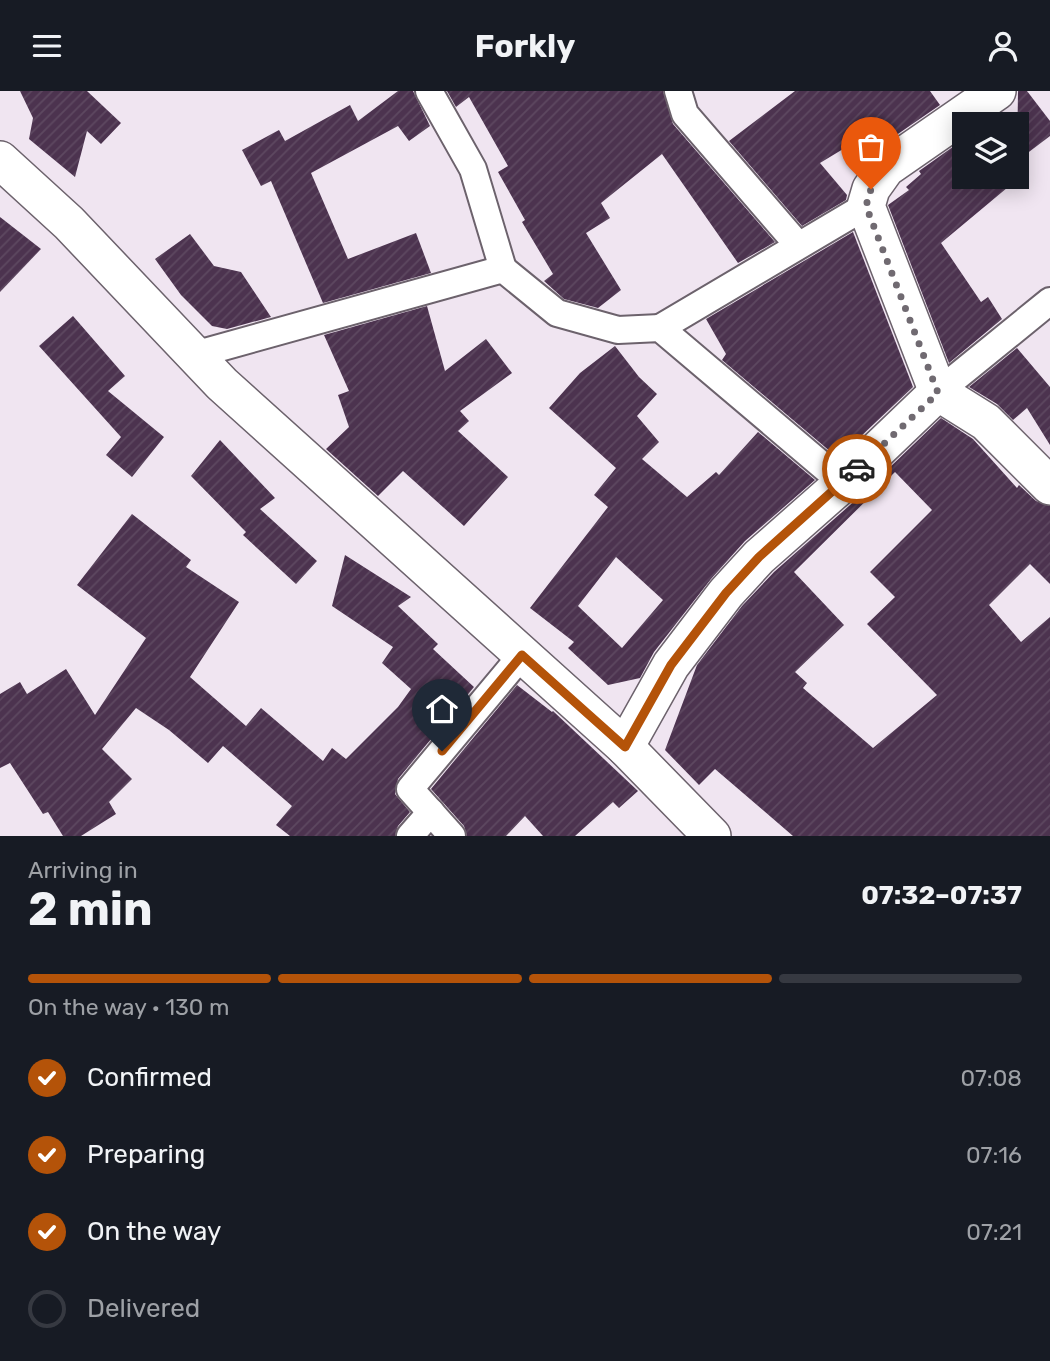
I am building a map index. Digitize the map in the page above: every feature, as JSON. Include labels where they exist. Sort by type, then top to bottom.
[{"type":"street","points":[[429,91],[473,169],[503,269],[557,313],[618,330],[660,328],[866,206]]},
{"type":"street","points":[[678,91],[685,114],[798,245]]},
{"type":"street","points":[[997,91],[886,168],[871,189],[866,206],[938,393],[986,422],[1050,486]]},
{"type":"street","points":[[1,164],[69,223],[232,394],[625,747],[712,836]]},
{"type":"street","points":[[194,355],[503,269]]},
{"type":"street","points":[[625,747],[671,665],[726,593],[759,557],[843,483],[938,393],[1050,301]]},
{"type":"street","points":[[660,328],[843,483]]},
{"type":"street","points":[[452,836],[410,789],[522,655]]},
{"type":"street","points":[[410,836],[430,812]]},
{"type":"building","points":[[20,91],[87,91],[121,123],[101,144],[87,131],[75,177],[29,139],[33,118]]},
{"type":"building","points":[[398,91],[413,91],[430,126],[409,141],[398,126],[311,173],[348,259],[416,233],[431,273],[323,303],[271,181],[261,186],[242,150],[279,130],[285,141],[350,105],[358,121]]},
{"type":"building","points":[[447,91],[663,91],[673,124],[775,242],[738,263],[662,154],[601,203],[610,218],[586,233],[621,290],[598,308],[564,299],[544,281],[553,274],[522,222],[525,220],[498,172],[508,166],[469,97],[456,107]]},
{"type":"building","points":[[795,91],[930,91],[940,105],[895,136],[886,123],[820,163],[847,195],[846,200],[802,226],[729,141]]},
{"type":"building","points":[[1018,91],[1027,91],[1050,121],[1050,136],[1029,152],[1029,112],[1018,112]]},
{"type":"building","points":[[952,148],[952,189],[1006,189],[941,243],[981,302],[988,297],[1002,319],[949,363],[888,205],[909,190],[906,187],[921,174],[919,171]]},
{"type":"building","points":[[0,217],[41,249],[0,292]]},
{"type":"building","points":[[853,232],[913,387],[838,458],[722,360],[726,354],[706,319]]},
{"type":"building","points":[[190,234],[214,266],[241,272],[271,317],[227,329],[212,326],[181,295],[155,259]]},
{"type":"building","points":[[427,306],[445,371],[486,339],[512,373],[460,411],[469,421],[458,431],[508,477],[464,526],[403,471],[378,496],[326,449],[349,427],[338,395],[349,391],[324,335]]},
{"type":"building","points":[[73,316],[125,376],[108,391],[164,437],[132,477],[106,455],[121,437],[39,346]]},
{"type":"building","points":[[615,346],[639,377],[657,394],[637,416],[659,442],[642,459],[687,497],[716,472],[719,475],[758,432],[815,480],[745,541],[711,579],[654,652],[640,678],[608,685],[568,648],[574,642],[530,608],[608,507],[594,495],[616,468],[549,408],[580,373]],"holes":[[[616,557],[663,600],[622,648],[578,606]]]},
{"type":"building","points":[[1017,348],[1050,387],[1050,445],[1027,408],[1013,420],[997,404],[969,387]]},
{"type":"building","points":[[941,418],[973,439],[1017,488],[1019,485],[1036,501],[1050,506],[1050,584],[1030,564],[989,605],[1021,642],[1050,617],[1050,836],[793,836],[715,769],[699,785],[665,750],[697,665],[742,606],[774,572],[858,498]],"holes":[[[895,472],[932,510],[870,572],[895,597],[867,624],[937,695],[873,748],[803,688],[807,683],[795,672],[844,625],[794,572]]]},
{"type":"building","points":[[220,440],[275,498],[260,509],[317,561],[296,584],[243,535],[246,532],[191,476]]},
{"type":"building","points":[[132,514],[191,560],[186,567],[239,602],[190,677],[246,726],[261,708],[323,761],[332,748],[346,759],[398,707],[411,689],[382,663],[393,647],[332,606],[345,555],[411,597],[398,606],[438,644],[433,649],[474,687],[398,779],[395,794],[410,812],[398,826],[395,836],[290,836],[276,825],[292,806],[223,746],[208,763],[169,730],[136,708],[102,749],[132,779],[109,802],[116,814],[81,836],[63,836],[48,812],[43,814],[10,763],[0,768],[0,694],[20,682],[27,694],[66,669],[95,715],[146,638],[77,585]]},
{"type":"building","points":[[517,685],[553,711],[638,791],[619,808],[613,802],[575,836],[543,836],[525,816],[506,836],[467,836],[464,826],[431,789]]},
{"type":"way so far","points":[[857,469],[938,393],[866,206],[871,189]]},
{"type":"route","points":[[442,751],[522,655],[625,747],[671,665],[726,593],[759,557],[857,469]]}]
